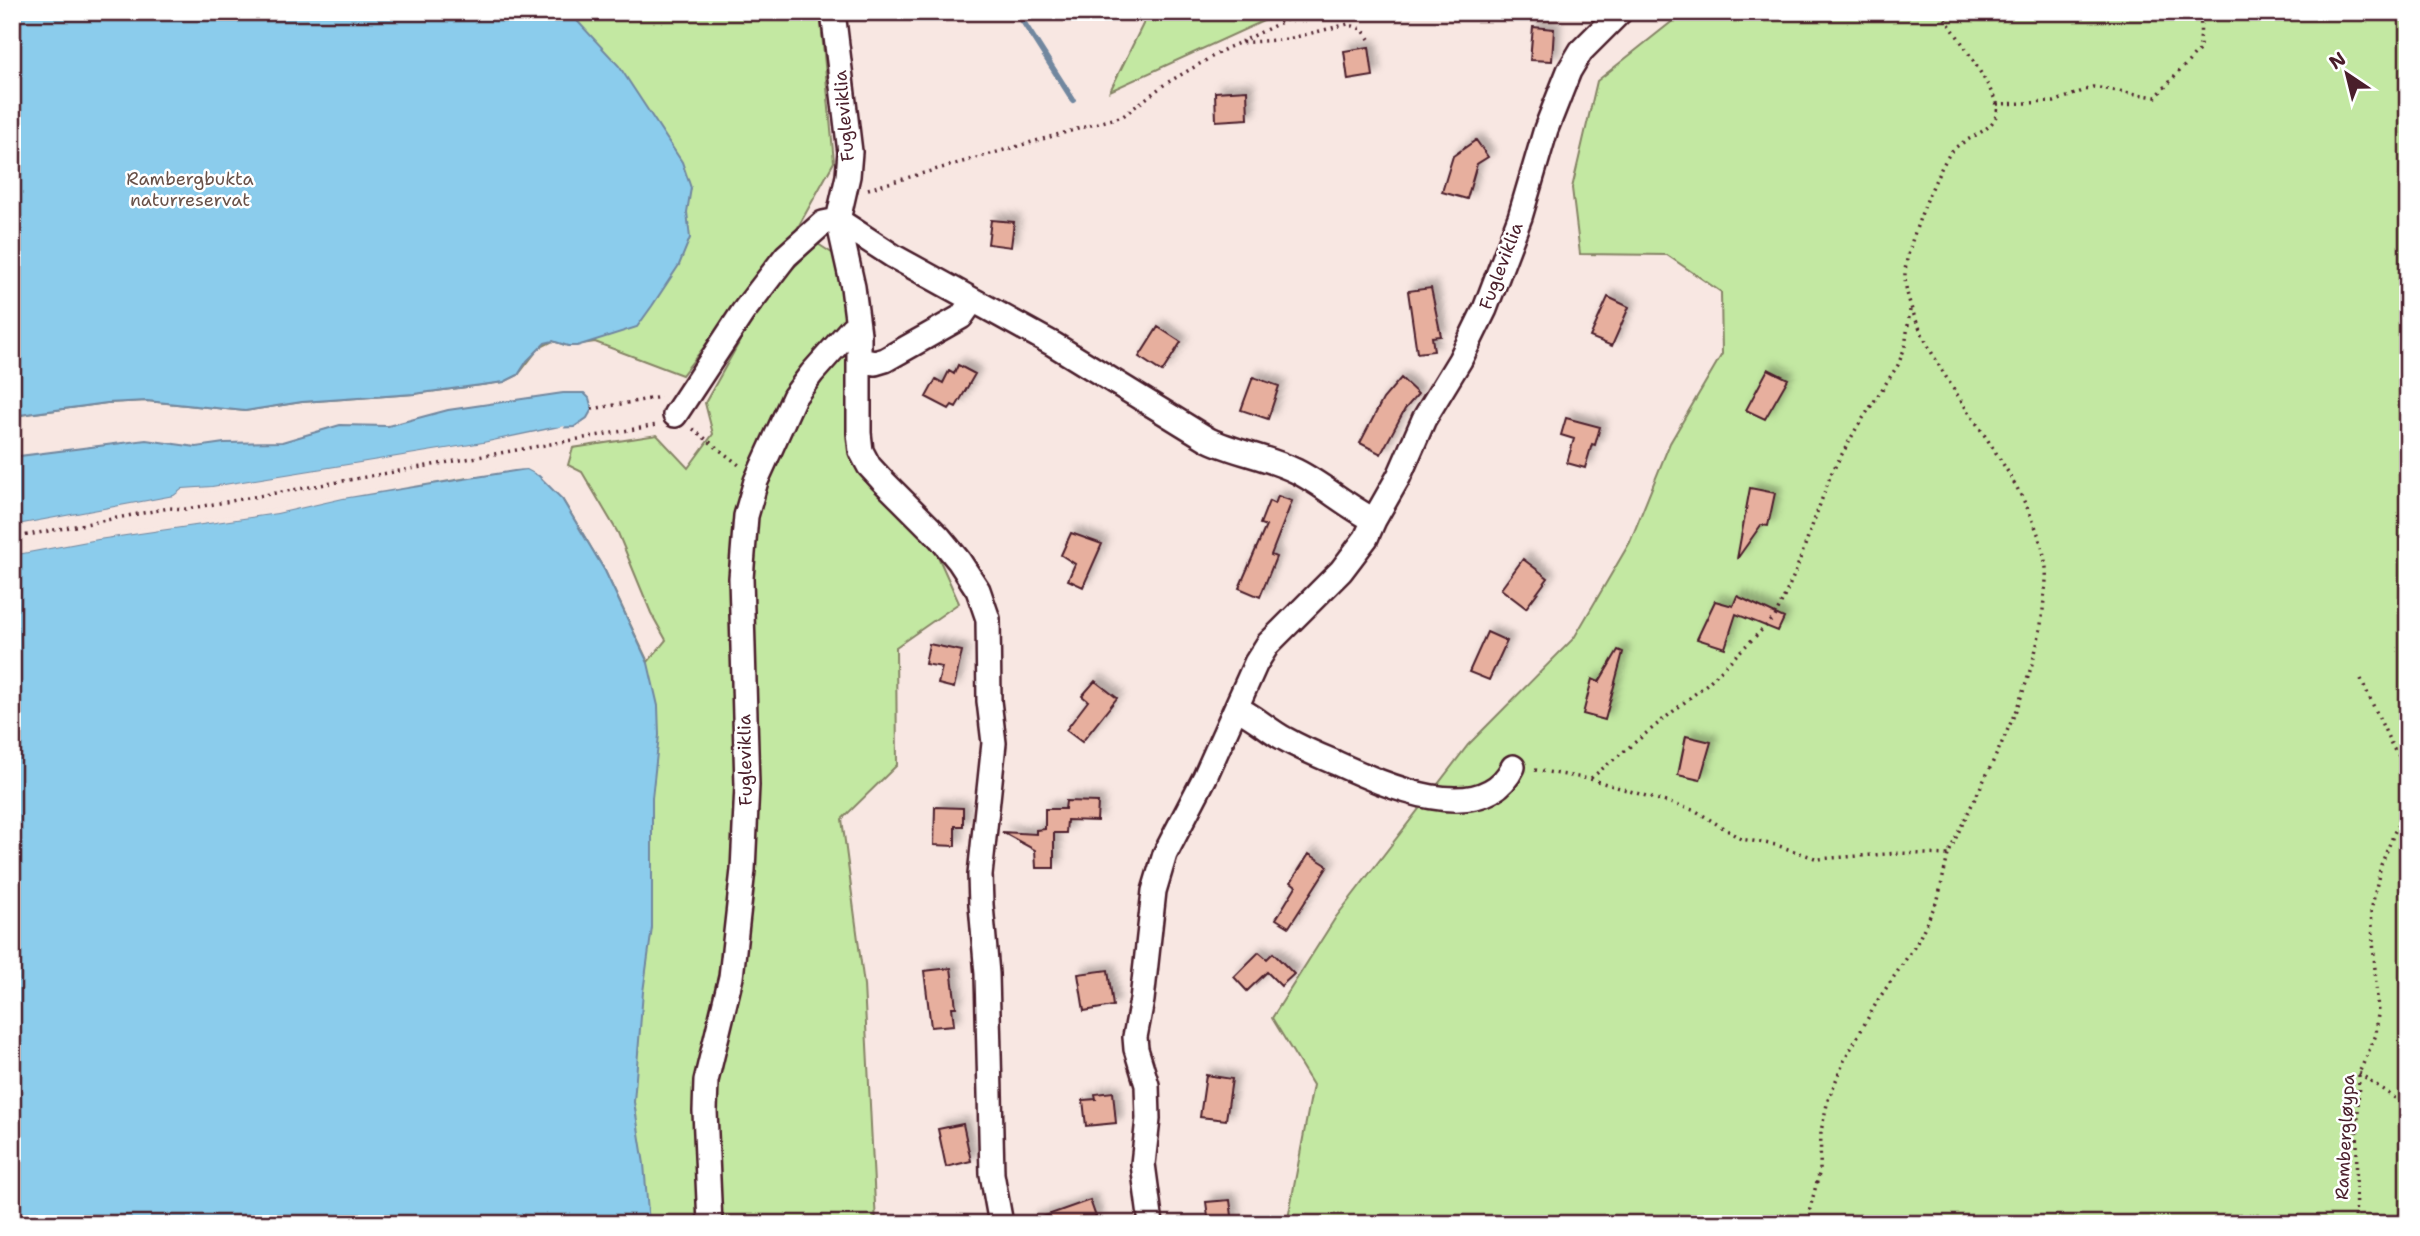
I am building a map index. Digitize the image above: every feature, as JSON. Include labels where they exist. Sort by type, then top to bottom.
[{"type":"street","name":"Fugleviklia","points":[[834,12],[850,152],[838,220],[853,287],[860,360],[860,442],[864,459],[959,561],[978,590],[988,619],[989,701],[994,743],[980,875],[987,974],[992,1174],[1001,1224]]},
{"type":"street","name":"Fugleviklia","points":[[1150,1224],[1143,1164],[1148,1119],[1147,1085],[1135,1037],[1142,1000],[1154,891],[1165,854],[1205,777],[1256,663],[1268,644],[1356,554],[1366,538],[1424,419],[1460,360],[1485,309],[1520,217],[1546,129],[1569,71],[1581,51],[1620,12]]},
{"type":"street","points":[[675,415],[762,284],[786,256],[823,223],[838,220],[893,256],[1053,344],[1209,440],[1304,475],[1374,520]]},
{"type":"street","points":[[860,360],[875,363],[885,360],[961,317],[973,300]]},
{"type":"street","name":"Fugleviklia","points":[[710,1224],[705,1094],[709,1065],[731,977],[740,908],[747,785],[741,578],[746,516],[756,481],[794,397],[852,328],[857,327]]},
{"type":"street","points":[[1236,708],[1245,711],[1258,723],[1288,741],[1380,782],[1415,794],[1455,799],[1486,793],[1507,779],[1513,767]]},
{"type":"path","points":[[845,191],[874,189],[1123,116],[1165,84],[1227,48],[1302,12]]},
{"type":"path","points":[[1590,779],[1707,684],[1775,617],[1795,573],[1831,474],[1856,429],[1898,365],[1905,347],[1910,307],[1905,275],[1907,258],[1938,176],[1951,152],[1992,123],[1996,116],[1997,104],[1963,44],[1939,12]]},
{"type":"path","points":[[1997,104],[2054,102],[2093,87],[2155,97],[2200,49],[2201,12]]},
{"type":"path","points":[[1239,43],[1288,39],[1348,24],[1363,30],[1369,39]]},
{"type":"path","points":[[1806,1224],[1820,1170],[1821,1131],[1828,1100],[1844,1061],[1878,1000],[1917,943],[1938,900],[1948,855],[1996,760],[2031,671],[2042,627],[2046,568],[2035,526],[2006,469],[1949,382],[1910,307]]},
{"type":"path","points":[[592,409],[691,391]]},
{"type":"path","points":[[12,538],[169,508],[199,507],[658,425],[675,415],[729,456],[756,481]]},
{"type":"path","points":[[2361,679],[2393,748],[2408,767]]},
{"type":"path","points":[[1513,767],[1590,779],[1696,811],[1741,839],[1776,845],[1818,859],[1900,853],[1948,855]]},
{"type":"path","name":"Rambergløypa","points":[[2355,1224],[2359,1073],[2376,1035],[2377,1024],[2371,911],[2381,865],[2395,831],[2408,811]]},
{"type":"path","points":[[2359,1073],[2408,1107]]},
{"type":"green space","name":"Rambergbukta naturreservat","points":[[12,12],[820,12],[834,162],[797,229],[682,375],[595,342],[568,346],[553,341],[539,348],[518,375],[504,382],[414,394],[302,402],[245,411],[147,401],[107,403],[12,416]]},
{"type":"green space","points":[[1149,12],[1283,12],[1110,91]]},
{"type":"green space","points":[[1684,12],[2408,12],[2408,1224],[1287,1224],[1313,1085],[1272,1018],[1336,917],[1468,745],[1574,638],[1630,542],[1670,443],[1722,354],[1721,292],[1667,255],[1580,254],[1572,188],[1597,81]]},
{"type":"green space","points":[[818,244],[841,259],[850,385],[852,463],[932,543],[959,603],[896,647],[897,765],[842,819],[864,985],[876,1224],[12,1224],[12,555],[277,513],[343,498],[466,477],[562,499],[605,571],[648,662],[666,640],[651,613],[618,533],[582,472],[568,465],[573,448],[657,435],[688,468],[713,434],[705,403],[767,293]]},
{"type":"water","name":"Rambergbukta naturreservat","points":[[12,12],[569,12],[619,66],[682,162],[691,188],[687,212],[690,238],[679,265],[637,327],[577,346],[553,341],[545,343],[527,361],[518,375],[504,382],[414,394],[302,402],[245,411],[147,401],[107,403],[12,416]]},
{"type":"water","points":[[563,393],[584,393],[589,398],[592,409],[587,418],[574,427],[553,428],[483,443],[212,487],[183,489],[174,496],[12,526],[12,457],[146,440],[196,447],[224,443],[282,442],[340,425],[388,426],[448,410]]},
{"type":"water","points":[[527,469],[538,475],[562,499],[605,571],[648,663],[658,706],[659,735],[652,798],[652,928],[643,992],[634,1102],[644,1164],[649,1224],[12,1224],[12,555],[98,539],[277,513],[343,498]]},
{"type":"pier","points":[[565,426],[563,430],[484,446],[212,491],[184,492],[175,499],[12,529],[12,526],[174,496],[183,489],[212,487],[483,443]]},
{"type":"pier","points":[[527,465],[541,474],[527,469],[509,470],[343,498],[277,513],[98,539],[12,555],[12,551],[97,536],[276,509],[343,494]]},
{"type":"building","points":[[1533,27],[1554,29],[1552,61],[1530,60]]},
{"type":"building","points":[[1369,47],[1373,76],[1348,80],[1344,51]]},
{"type":"building","points":[[1247,90],[1248,119],[1216,121],[1215,92]]},
{"type":"building","points":[[1476,140],[1488,157],[1477,164],[1467,199],[1442,192],[1453,156]]},
{"type":"building","points":[[991,220],[1014,222],[1011,247],[988,244]]},
{"type":"building","points":[[1431,288],[1441,336],[1432,337],[1434,351],[1417,353],[1408,291]]},
{"type":"building","points":[[1608,297],[1629,307],[1612,346],[1590,337]]},
{"type":"building","points":[[1158,327],[1181,342],[1162,372],[1139,357]]},
{"type":"building","points":[[958,365],[975,374],[956,407],[952,405],[949,409],[926,397],[936,379],[943,383],[949,371],[954,374]]},
{"type":"building","points":[[1768,369],[1788,379],[1765,419],[1746,410]]},
{"type":"building","points":[[1253,377],[1279,386],[1268,419],[1241,410]]},
{"type":"building","points":[[1401,378],[1418,394],[1405,409],[1381,454],[1360,443],[1383,399]]},
{"type":"building","points":[[1566,418],[1600,427],[1585,468],[1567,463],[1574,439],[1561,435]]},
{"type":"building","points":[[1750,488],[1775,493],[1768,526],[1761,525],[1737,559]]},
{"type":"building","points":[[1278,496],[1292,501],[1271,555],[1276,557],[1260,597],[1239,588],[1266,526],[1260,524],[1269,501],[1275,504]]},
{"type":"building","points":[[1071,533],[1102,544],[1083,587],[1068,580],[1075,564],[1061,555]]},
{"type":"building","points":[[1523,559],[1548,578],[1526,608],[1501,589]]},
{"type":"building","points":[[1737,596],[1784,618],[1778,631],[1736,614],[1725,648],[1697,639],[1715,601],[1733,606]]},
{"type":"building","points":[[1487,632],[1507,641],[1489,680],[1469,672]]},
{"type":"building","points":[[929,644],[962,651],[954,688],[938,684],[942,667],[925,664]]},
{"type":"building","points":[[1618,650],[1623,652],[1605,720],[1583,714],[1592,679],[1599,682]]},
{"type":"building","points":[[1095,681],[1117,698],[1082,742],[1066,730],[1088,701],[1082,696]]},
{"type":"building","points":[[1686,736],[1711,742],[1700,780],[1678,775]]},
{"type":"building","points":[[1066,801],[1098,802],[1097,821],[1067,820],[1066,833],[1054,833],[1054,868],[1036,868],[1035,850],[1002,832],[1036,834],[1036,830],[1045,829],[1045,809],[1065,809]]},
{"type":"building","points":[[935,807],[963,808],[963,826],[955,826],[955,846],[934,845]]},
{"type":"building","points":[[1309,854],[1328,866],[1289,927],[1276,919],[1296,886],[1291,882]]},
{"type":"building","points":[[1259,952],[1267,959],[1273,953],[1294,974],[1281,986],[1267,972],[1247,991],[1234,977]]},
{"type":"building","points":[[951,968],[956,1007],[952,1007],[954,1025],[931,1027],[924,971]]},
{"type":"building","points":[[1108,970],[1113,1006],[1084,1011],[1078,974]]},
{"type":"building","points":[[1206,1075],[1232,1079],[1226,1120],[1200,1117]]},
{"type":"building","points":[[1113,1092],[1116,1123],[1086,1126],[1083,1100],[1096,1099],[1095,1094]]},
{"type":"building","points":[[963,1124],[971,1161],[946,1167],[938,1129]]},
{"type":"building","points":[[1090,1200],[1097,1220],[1087,1224],[1031,1224],[1031,1221]]},
{"type":"building","points":[[1230,1200],[1233,1224],[1209,1224],[1206,1202]]},
{"type":"waterway","points":[[1017,12],[1073,100]]}]
